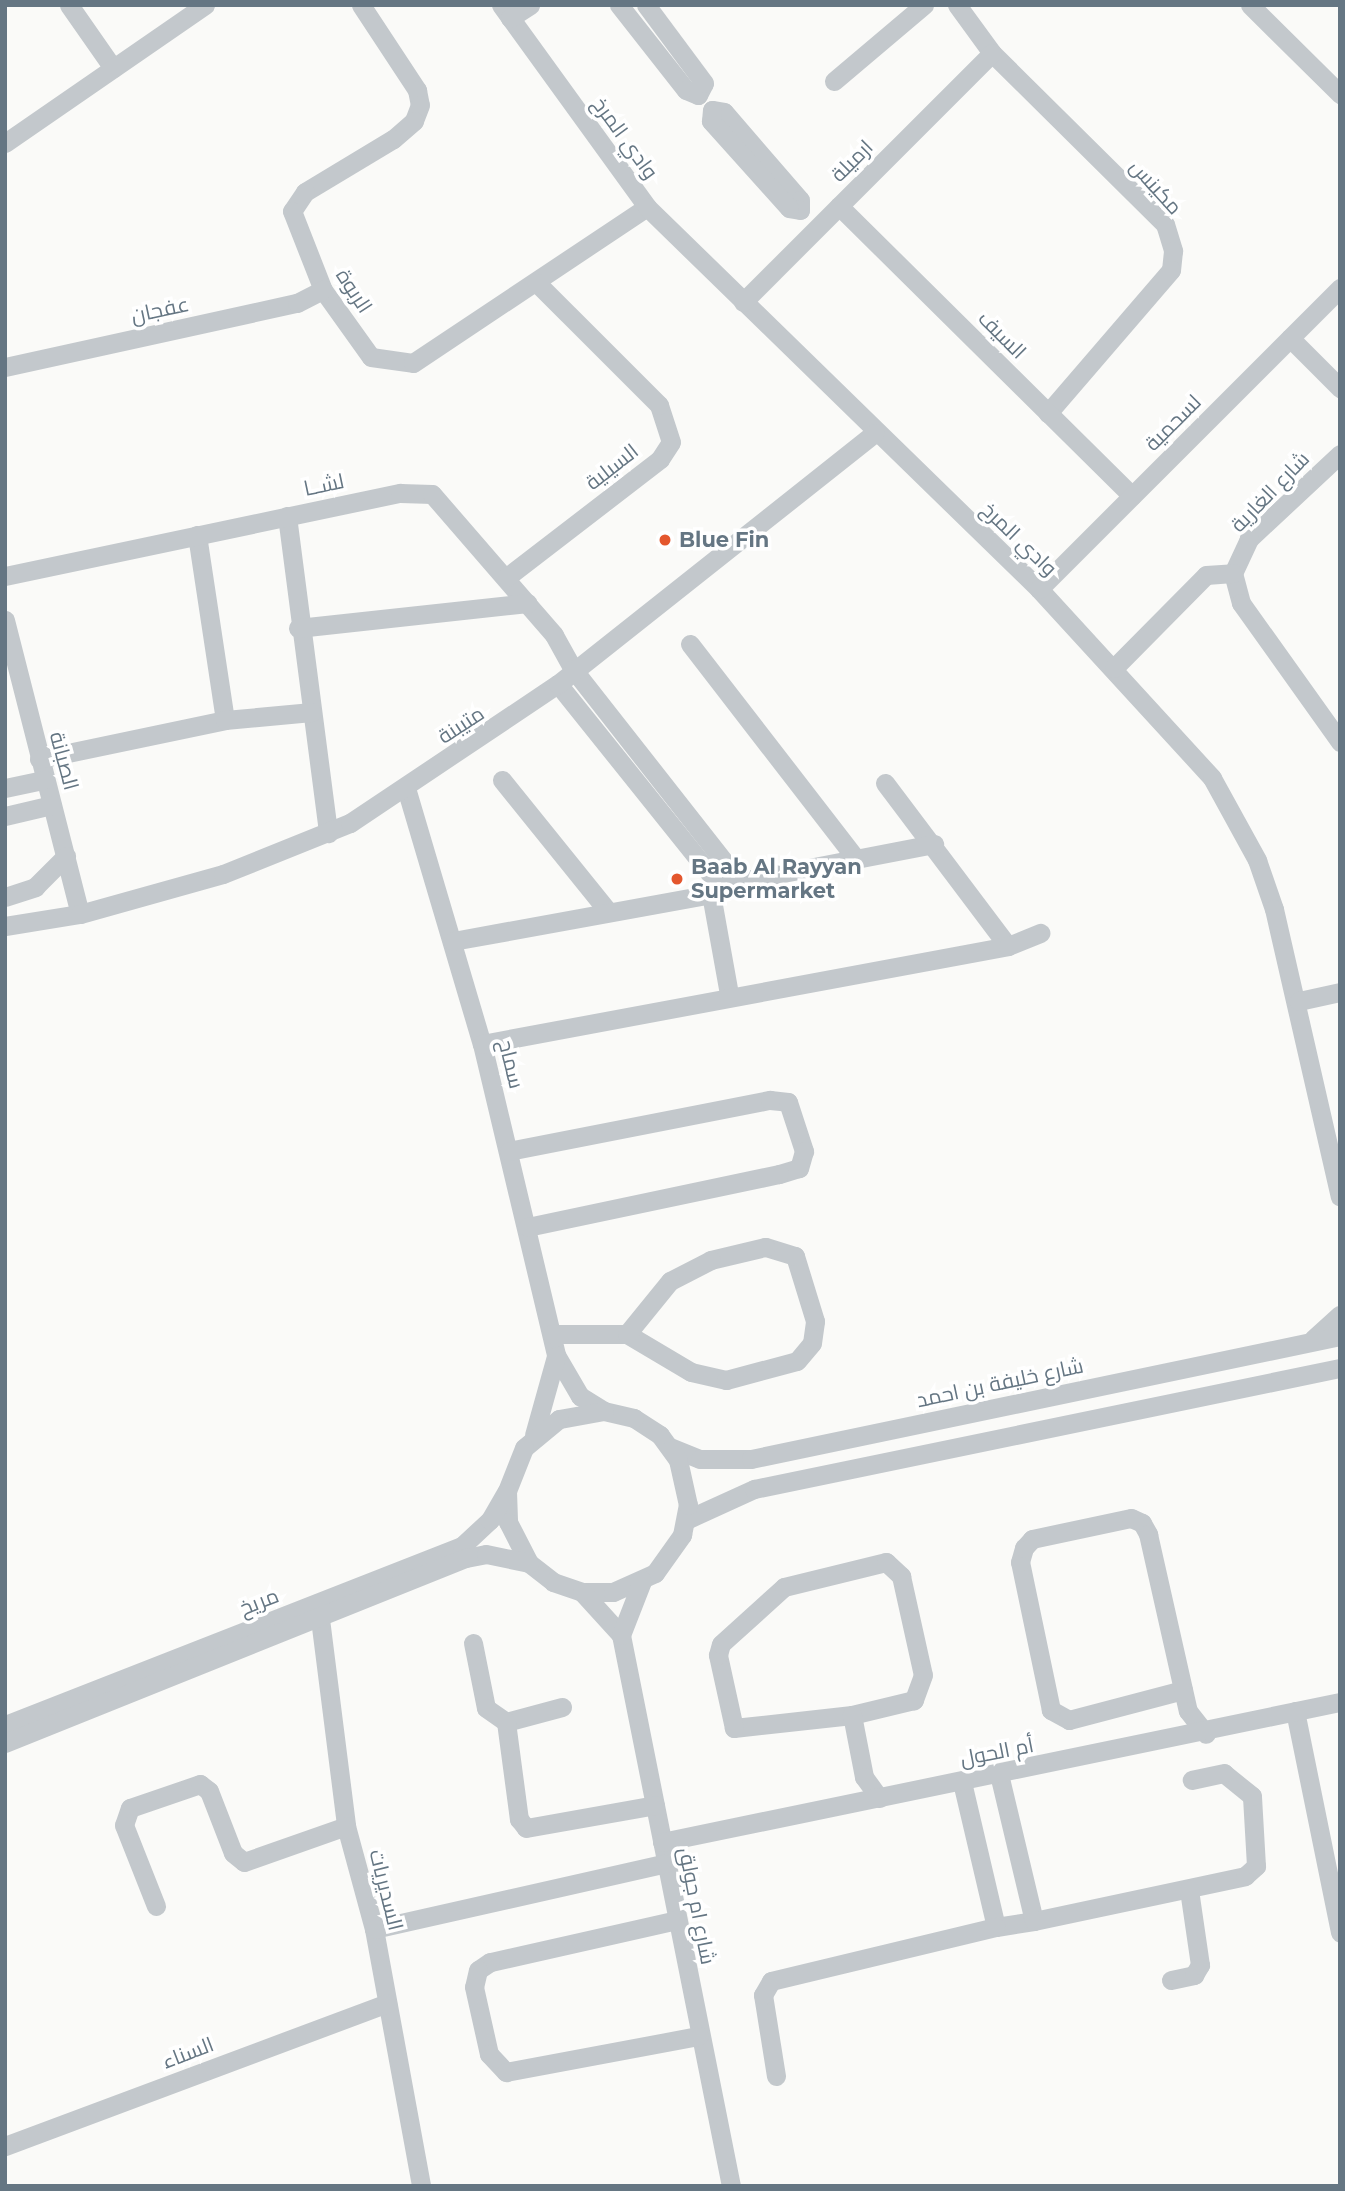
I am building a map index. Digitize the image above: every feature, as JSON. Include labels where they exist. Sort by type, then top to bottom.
[{"type":"street","points":[[69,5],[113,68]]},
{"type":"street","points":[[5,143],[205,5]]},
{"type":"street","name":"الربوة","points":[[361,5],[417,90],[420,105],[414,121],[393,139],[305,192],[292,211],[323,290],[371,357],[390,365],[413,363],[537,283],[647,206]]},
{"type":"street","points":[[505,12],[530,5]]},
{"type":"street","points":[[834,81],[924,5]]},
{"type":"street","name":"مكينس","points":[[957,5],[992,53],[1165,224],[1173,251],[1171,270],[1048,413]]},
{"type":"street","points":[[1250,5],[1340,94]]},
{"type":"street","points":[[647,6],[704,83],[702,92],[689,93],[625,13],[647,6]]},
{"type":"street","name":"وادي المرخ","points":[[505,12],[647,206],[875,433],[1039,589],[1187,746],[1239,823],[1274,909],[1299,1001],[1340,1197]]},
{"type":"street","points":[[662,60],[678,47]]},
{"type":"street","name":"ارميلة","points":[[743,302],[992,53]]},
{"type":"street","points":[[741,144],[780,187],[792,211],[800,210],[819,227]]},
{"type":"street","name":"السيف","points":[[839,205],[1132,496]]},
{"type":"street","name":"السيلية","points":[[508,577],[660,459],[671,442],[659,405],[537,283]]},
{"type":"street","name":"لسحمية","points":[[1039,589],[1340,289]]},
{"type":"street","name":"عفجان","points":[[5,367],[297,303],[323,290]]},
{"type":"street","points":[[1290,338],[1340,388]]},
{"type":"street","name":"متيبنة","points":[[5,926],[80,914],[275,857],[328,833],[406,788],[558,684],[573,669],[875,433]]},
{"type":"street","name":"شارع الغارية","points":[[1233,573],[1249,539],[1340,454]]},
{"type":"street","name":"لشــا","points":[[5,576],[415,490],[432,494],[508,577],[528,603],[723,887]]},
{"type":"street","points":[[286,516],[298,628],[328,833]]},
{"type":"street","points":[[197,535],[225,720]]},
{"type":"street","points":[[1114,668],[1206,575],[1233,573],[1241,603],[1340,743]]},
{"type":"street","points":[[298,628],[528,603]]},
{"type":"street","name":"الصبانة","points":[[5,620],[80,914]]},
{"type":"street","points":[[690,644],[853,855]]},
{"type":"street","points":[[558,684],[723,887],[729,994]]},
{"type":"street","points":[[39,759],[225,720],[312,712]]},
{"type":"street","points":[[5,788],[44,780]]},
{"type":"street","points":[[502,780],[607,910]]},
{"type":"street","points":[[885,783],[934,844],[1008,946]]},
{"type":"street","name":"سماح","points":[[406,788],[482,1044],[552,1334],[556,1355],[553,1384],[534,1436]]},
{"type":"street","points":[[5,816],[52,805]]},
{"type":"street","points":[[453,941],[723,887],[853,855],[934,844]]},
{"type":"street","points":[[5,897],[35,887],[65,856]]},
{"type":"street","points":[[482,1044],[729,994],[1008,946],[1041,933]]},
{"type":"street","points":[[1299,1001],[1340,992]]},
{"type":"street","points":[[509,1151],[770,1100],[788,1102],[804,1151],[799,1168],[779,1174],[528,1227]]},
{"type":"street","points":[[552,1334],[627,1334],[691,1372],[726,1380],[797,1361],[812,1343],[815,1321],[795,1256],[765,1247],[711,1260],[670,1281],[627,1334]]},
{"type":"street","points":[[1303,1344],[1340,1315]]},
{"type":"street","name":"شارع خليفة بن احمد","points":[[670,1447],[700,1459],[751,1459],[1340,1336]]},
{"type":"street","name":"سماح","points":[[556,1355],[580,1396],[604,1411]]},
{"type":"street","points":[[686,1520],[754,1489],[1340,1368]]},
{"type":"street","points":[[604,1411],[648,1426],[670,1447],[685,1482],[686,1520],[666,1562],[642,1581],[613,1592],[582,1592],[553,1582],[529,1563],[511,1529],[507,1491],[516,1461],[534,1436],[566,1416],[604,1411]]},
{"type":"street","name":"مريخ","points":[[5,1742],[319,1611],[462,1546],[490,1520],[507,1491]]},
{"type":"street","points":[[1183,1690],[1069,1720],[1051,1710],[1020,1562],[1024,1548],[1032,1539],[1131,1518],[1142,1523],[1183,1690],[1188,1711],[1206,1734]]},
{"type":"street","name":"مريخ","points":[[5,1725],[466,1558],[486,1554],[529,1563]]},
{"type":"street","points":[[886,1562],[901,1576],[921,1689],[914,1700],[852,1715],[734,1728],[718,1655],[721,1644],[784,1587],[886,1562]]},
{"type":"street","points":[[582,1592],[621,1635],[642,1581]]},
{"type":"street","name":"السديريات","points":[[319,1611],[346,1826],[374,1929],[422,2186]]},
{"type":"street","name":"شارع ام جولق","points":[[621,1635],[731,2186]]},
{"type":"street","points":[[473,1643],[486,1708],[506,1722],[517,1807],[527,1828],[654,1805]]},
{"type":"street","name":"أم الحول","points":[[662,1842],[1206,1734],[1340,1702]]},
{"type":"street","points":[[506,1722],[562,1707]]},
{"type":"street","points":[[1295,1711],[1340,1932]]},
{"type":"street","points":[[852,1715],[863,1777],[879,1798]]},
{"type":"street","points":[[776,2076],[763,1995],[771,1981],[996,1927],[1245,1876],[1256,1866],[1258,1842],[1252,1796],[1242,1783],[1224,1773],[1192,1780]]},
{"type":"street","points":[[999,1774],[1034,1921]]},
{"type":"street","points":[[962,1782],[996,1927]]},
{"type":"street","points":[[156,1906],[124,1825],[130,1808],[200,1784],[209,1791],[233,1853],[244,1862],[346,1826]]},
{"type":"street","points":[[374,1929],[666,1863]]},
{"type":"street","points":[[1171,1980],[1194,1975],[1200,1965],[1189,1889]]},
{"type":"street","points":[[677,1920],[490,1962],[478,1970],[474,1987],[489,2054],[506,2073],[699,2036]]},
{"type":"street","name":"السناء","points":[[5,2146],[387,2003]]},
{"type":"place","name":"Blue Fin","points":[[665,540]]},
{"type":"place","name":"Baab Al Rayyan Supermarket","points":[[677,879]]}]
